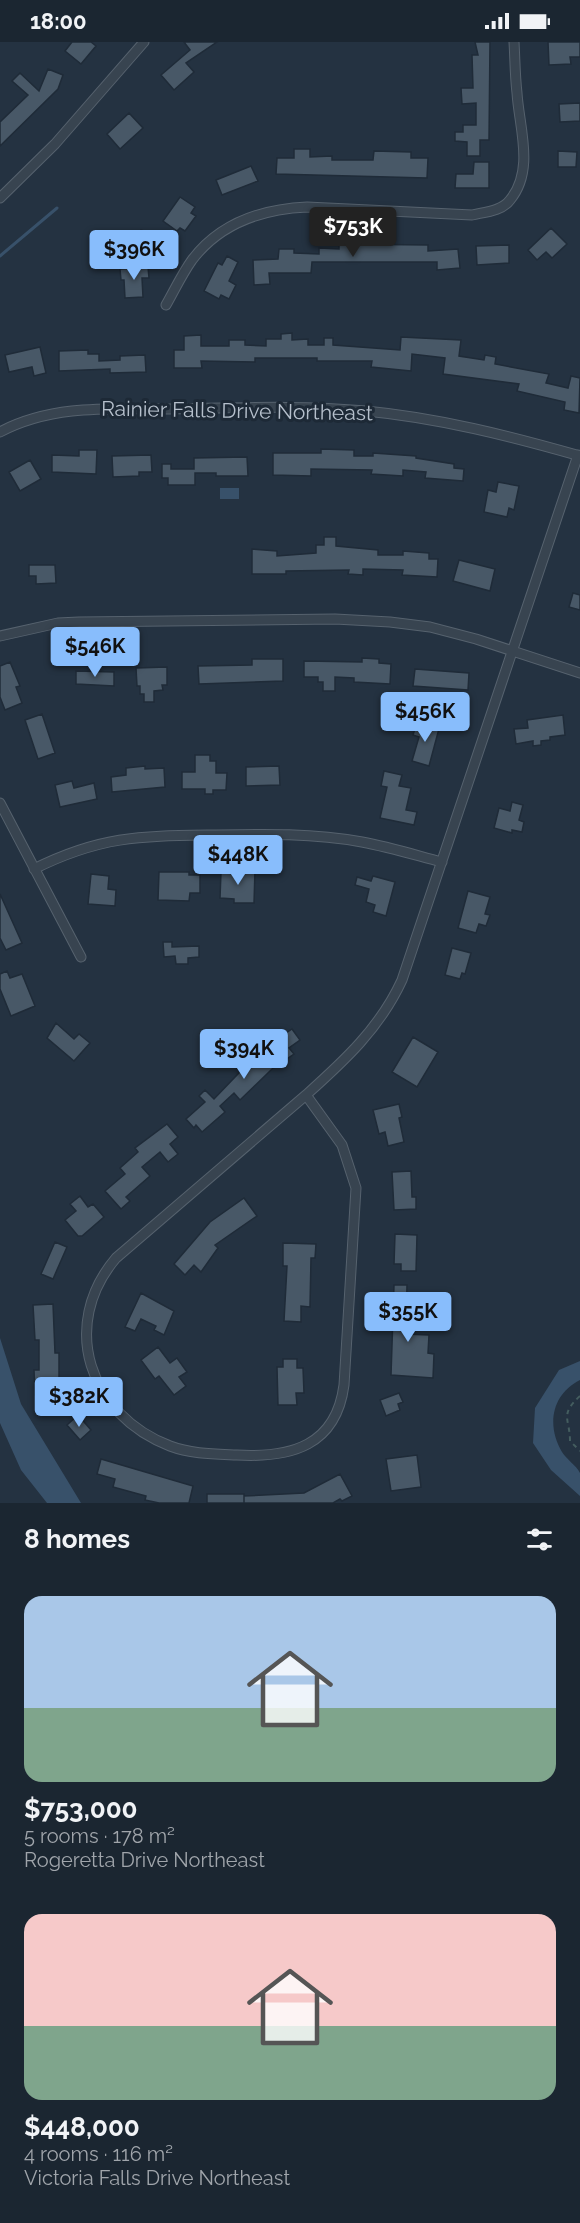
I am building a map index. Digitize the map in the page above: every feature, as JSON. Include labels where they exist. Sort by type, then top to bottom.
[{"type":"street","points":[[0,198],[56,144],[144,42]]},
{"type":"street","points":[[166,305],[198,253],[218,233],[254,214],[280,208],[307,207],[472,215],[495,210],[510,201],[521,180],[524,156],[514,42]]},
{"type":"street","name":"Rainier Falls Drive Northeast","points":[[0,432],[32,418],[81,410],[282,407],[398,415],[456,425],[579,456]]},
{"type":"street","points":[[306,1095],[342,1144],[356,1188],[344,1385],[340,1409],[317,1439],[287,1453],[266,1456],[206,1453],[170,1446],[127,1421],[94,1376],[87,1352],[86,1329],[88,1307],[96,1286],[116,1258],[306,1095],[360,1045],[394,998],[579,456]]},
{"type":"street","points":[[0,636],[68,623],[335,619],[390,622],[430,627],[513,650],[580,673]]},
{"type":"street","points":[[0,802],[81,957]]},
{"type":"street","points":[[34,869],[89,845],[120,838],[267,834],[361,841],[442,862]]},
{"type":"path","points":[[580,1396],[568,1410],[565,1420],[570,1431],[570,1441],[580,1451]]},
{"type":"water","points":[[220,488],[239,488],[239,499],[220,499]]},
{"type":"water","points":[[0,1338],[21,1404],[81,1503],[47,1503],[21,1470],[0,1423]]},
{"type":"water","points":[[580,1361],[580,1380],[563,1393],[554,1411],[553,1421],[557,1442],[562,1452],[580,1473],[580,1496],[551,1470],[533,1443],[535,1408],[559,1370]]},
{"type":"building","points":[[72,42],[91,42],[96,46],[81,64],[65,51]]},
{"type":"building","points":[[184,42],[217,42],[186,63],[194,72],[174,90],[161,75],[190,50]]},
{"type":"building","points":[[475,42],[490,42],[489,140],[480,140],[480,156],[467,156],[467,142],[455,141],[455,132],[463,132],[463,125],[476,125],[476,103],[462,104],[461,88],[473,88],[472,55],[478,55]]},
{"type":"building","points":[[548,42],[580,42],[580,57],[570,57],[571,64],[549,65]]},
{"type":"building","points":[[48,69],[63,75],[58,89],[0,146],[0,122],[28,95],[12,81],[20,73],[39,91]]},
{"type":"building","points":[[580,103],[580,121],[560,122],[559,104]]},
{"type":"building","points":[[129,113],[143,128],[120,149],[107,134]]},
{"type":"building","points":[[294,149],[310,149],[310,157],[332,156],[332,160],[373,160],[374,151],[411,152],[411,158],[428,158],[427,178],[276,174],[277,158],[294,158]]},
{"type":"building","points":[[558,151],[577,152],[576,167],[558,167]]},
{"type":"building","points":[[474,162],[489,162],[489,188],[455,188],[456,174],[473,174]]},
{"type":"building","points":[[251,166],[258,181],[222,195],[216,180]]},
{"type":"building","points":[[180,197],[195,207],[191,213],[196,216],[185,231],[180,228],[177,231],[163,221]]},
{"type":"building","points":[[551,228],[567,244],[552,258],[546,252],[537,260],[528,250]]},
{"type":"building","points":[[141,230],[166,241],[155,264],[137,256],[143,245],[135,241]]},
{"type":"building","points":[[339,244],[428,245],[428,251],[458,249],[460,268],[437,270],[437,262],[312,262],[311,273],[269,273],[270,284],[254,285],[253,260],[278,259],[279,249],[294,249],[294,253],[319,254],[319,248],[339,249]]},
{"type":"building","points":[[509,245],[509,263],[477,265],[476,246]]},
{"type":"building","points":[[227,256],[238,262],[229,281],[236,285],[229,299],[221,295],[219,299],[204,291],[218,263],[222,265]]},
{"type":"building","points":[[148,267],[149,278],[142,278],[143,297],[125,298],[124,280],[121,280],[120,269]]},
{"type":"building","points":[[292,333],[292,340],[308,339],[308,345],[324,345],[324,338],[333,338],[333,345],[400,350],[401,337],[461,340],[459,356],[484,360],[485,355],[496,357],[495,364],[549,374],[546,383],[568,388],[571,376],[580,378],[579,413],[564,410],[565,402],[517,391],[519,384],[443,374],[445,358],[412,354],[411,371],[371,367],[372,361],[317,361],[317,358],[255,358],[255,362],[201,361],[202,368],[174,368],[174,350],[184,350],[184,336],[201,335],[201,346],[229,346],[229,340],[245,340],[245,345],[266,346],[266,339],[281,339],[281,334]]},
{"type":"building","points":[[40,347],[46,373],[34,376],[32,367],[9,372],[5,355]]},
{"type":"building","points":[[88,350],[88,354],[99,354],[99,361],[120,360],[120,356],[145,355],[146,372],[110,373],[110,369],[59,371],[59,351]]},
{"type":"building","points":[[321,449],[354,450],[354,456],[373,456],[373,453],[416,456],[416,458],[454,464],[454,468],[464,469],[463,481],[425,478],[426,472],[403,470],[403,476],[371,474],[372,470],[311,469],[311,476],[273,475],[273,453],[321,453]]},
{"type":"building","points":[[79,450],[97,450],[96,474],[52,472],[52,455],[79,456]]},
{"type":"building","points":[[151,455],[152,472],[139,472],[139,476],[113,477],[112,456]]},
{"type":"building","points":[[247,457],[248,476],[216,476],[216,473],[195,473],[195,485],[168,485],[168,478],[162,478],[162,464],[171,464],[171,469],[194,469],[194,458]]},
{"type":"building","points":[[30,460],[41,479],[20,491],[9,472]]},
{"type":"building","points":[[498,482],[519,486],[514,510],[509,508],[507,517],[484,512],[488,490],[496,492]]},
{"type":"building","points":[[324,537],[336,537],[336,546],[378,550],[378,555],[403,555],[403,551],[429,553],[429,559],[438,559],[437,577],[402,575],[403,570],[363,569],[363,575],[348,574],[349,570],[252,574],[252,549],[277,551],[277,556],[316,553],[316,545],[324,545]]},
{"type":"building","points":[[459,560],[495,569],[490,591],[453,581]]},
{"type":"building","points":[[29,565],[55,565],[56,583],[36,584],[36,576],[29,576]]},
{"type":"building","points":[[573,593],[580,595],[580,610],[569,607]]},
{"type":"building","points":[[362,658],[379,659],[379,663],[391,664],[390,684],[354,682],[354,678],[335,677],[335,691],[323,691],[323,682],[318,682],[318,677],[304,677],[304,661],[362,662]]},
{"type":"building","points":[[252,659],[283,659],[283,681],[199,684],[198,666],[252,665]]},
{"type":"building","points":[[10,662],[20,686],[16,687],[22,703],[5,710],[0,697],[0,666]]},
{"type":"building","points":[[167,667],[167,685],[162,685],[163,690],[154,691],[154,702],[144,702],[144,694],[140,694],[140,686],[137,686],[136,668]]},
{"type":"building","points":[[415,669],[469,673],[468,690],[413,686]]},
{"type":"building","points":[[76,671],[114,672],[114,686],[76,684]]},
{"type":"building","points":[[42,714],[55,753],[38,759],[25,720]]},
{"type":"building","points":[[563,715],[565,735],[550,737],[550,740],[541,741],[541,745],[533,746],[533,741],[516,744],[514,729],[528,728],[527,720]]},
{"type":"building","points":[[426,721],[440,725],[429,766],[412,761],[419,737],[413,735],[416,725],[424,727]]},
{"type":"building","points":[[195,755],[210,755],[210,761],[216,761],[216,773],[227,773],[226,790],[213,790],[213,794],[205,794],[205,789],[182,789],[182,772],[195,772]]},
{"type":"building","points":[[145,766],[145,769],[164,768],[165,787],[112,792],[111,777],[126,775],[126,768]]},
{"type":"building","points":[[279,766],[280,785],[246,786],[246,767]]},
{"type":"building","points":[[384,771],[402,775],[399,786],[411,788],[406,810],[417,812],[414,825],[380,818],[387,787],[381,786]]},
{"type":"building","points":[[72,781],[74,788],[94,783],[97,799],[60,807],[55,785]]},
{"type":"building","points":[[512,802],[523,805],[519,820],[524,822],[522,832],[512,830],[512,833],[494,828],[499,808],[510,811]]},
{"type":"building","points":[[238,869],[255,870],[254,903],[234,903],[234,899],[220,898],[221,872],[238,872]]},
{"type":"building","points":[[159,872],[189,872],[189,875],[200,875],[200,893],[190,893],[189,901],[158,900]]},
{"type":"building","points":[[91,874],[109,876],[108,889],[116,890],[115,906],[88,904]]},
{"type":"building","points":[[373,876],[395,882],[386,916],[373,912],[375,905],[366,902],[369,889],[355,885],[357,877],[371,881]]},
{"type":"building","points":[[468,891],[490,897],[485,914],[490,915],[486,926],[479,924],[476,933],[458,928]]},
{"type":"building","points":[[0,894],[22,943],[6,950],[0,938]]},
{"type":"building","points":[[163,942],[172,942],[172,947],[199,946],[199,957],[188,958],[188,964],[176,964],[175,956],[164,957]]},
{"type":"building","points":[[452,948],[471,953],[465,974],[462,973],[460,979],[445,975]]},
{"type":"building","points":[[7,971],[10,978],[22,974],[35,1006],[11,1016],[0,989],[0,974]]},
{"type":"building","points":[[56,1023],[74,1039],[79,1034],[90,1043],[74,1061],[47,1038]]},
{"type":"building","points":[[292,1029],[300,1040],[289,1048],[294,1054],[272,1069],[240,1100],[234,1093],[220,1106],[225,1112],[202,1132],[196,1125],[194,1128],[186,1119],[205,1102],[199,1096],[205,1090],[214,1099],[260,1051]]},
{"type":"building","points":[[413,1037],[438,1052],[417,1087],[392,1072]]},
{"type":"building","points":[[399,1104],[402,1117],[399,1118],[404,1142],[388,1146],[385,1132],[379,1134],[373,1110]]},
{"type":"building","points":[[167,1124],[178,1137],[170,1144],[178,1154],[168,1162],[160,1152],[142,1167],[150,1176],[126,1197],[130,1201],[121,1209],[105,1191],[125,1174],[120,1168],[138,1152],[135,1148]]},
{"type":"building","points":[[411,1171],[412,1197],[416,1197],[416,1209],[394,1210],[392,1172]]},
{"type":"building","points":[[80,1196],[88,1207],[93,1204],[104,1217],[82,1236],[78,1236],[65,1220],[76,1211],[70,1204]]},
{"type":"building","points":[[244,1198],[257,1216],[215,1245],[218,1248],[201,1272],[194,1265],[185,1275],[174,1264],[210,1222]]},
{"type":"building","points":[[395,1234],[417,1235],[416,1271],[401,1271],[401,1264],[394,1264]]},
{"type":"building","points":[[55,1242],[67,1247],[53,1279],[41,1274]]},
{"type":"building","points":[[283,1243],[316,1244],[315,1258],[311,1258],[310,1307],[301,1306],[301,1322],[284,1321],[287,1266],[283,1266]]},
{"type":"building","points":[[394,1285],[407,1285],[406,1334],[429,1335],[428,1353],[434,1354],[433,1378],[391,1375]]},
{"type":"building","points":[[141,1293],[174,1311],[164,1335],[154,1330],[156,1326],[141,1319],[135,1331],[125,1327]]},
{"type":"building","points":[[53,1304],[55,1353],[59,1353],[59,1395],[35,1395],[34,1370],[39,1370],[39,1340],[35,1340],[33,1305]]},
{"type":"building","points":[[158,1347],[170,1363],[177,1358],[187,1372],[179,1377],[186,1386],[174,1395],[159,1376],[155,1379],[141,1360]]},
{"type":"building","points":[[283,1359],[297,1359],[297,1368],[303,1368],[304,1393],[296,1393],[297,1405],[278,1405],[277,1367],[283,1367]]},
{"type":"building","points":[[399,1393],[403,1402],[398,1404],[400,1410],[386,1416],[380,1400]]},
{"type":"building","points":[[78,1415],[91,1430],[80,1440],[67,1425]]},
{"type":"building","points":[[417,1455],[421,1487],[391,1491],[386,1459]]},
{"type":"building","points":[[101,1459],[193,1486],[189,1503],[159,1503],[145,1500],[146,1496],[113,1487],[115,1479],[97,1474]]},
{"type":"building","points":[[340,1474],[352,1496],[333,1503],[207,1503],[207,1494],[244,1494],[244,1496],[304,1493]]},
{"type":"waterway","points":[[0,256],[57,208]]}]
